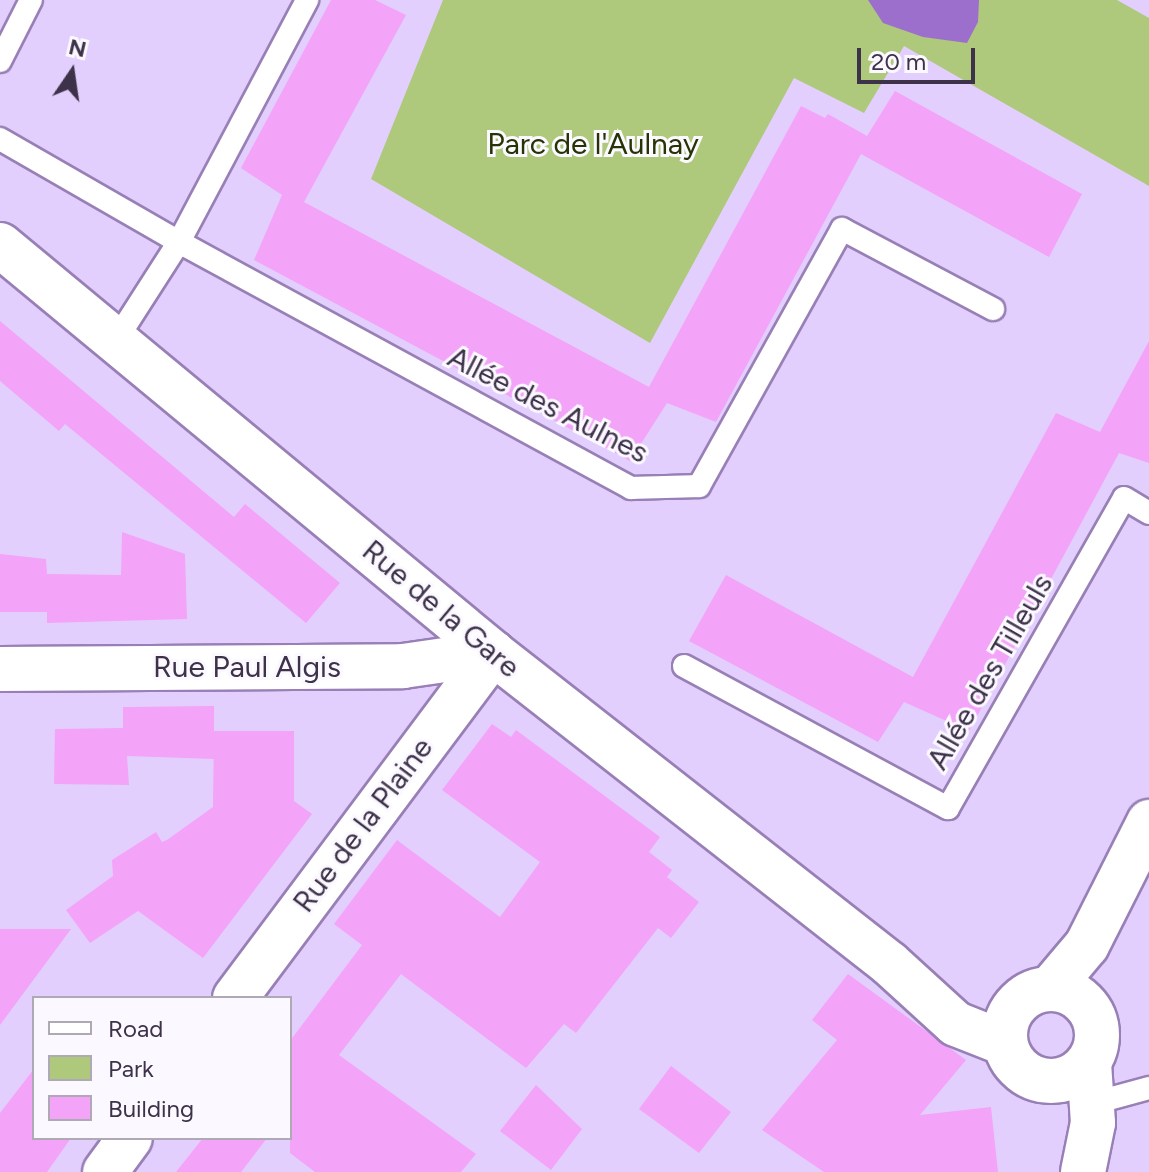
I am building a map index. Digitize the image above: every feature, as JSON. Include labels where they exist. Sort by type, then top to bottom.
[{"type":"street","name":"Rue de la Gare","points":[[0,245],[493,653],[890,964],[956,1024],[1004,1043]]},
{"type":"street","name":"Rue Paul Algis","points":[[0,669],[403,666],[493,653]]},
{"type":"street","name":"Rue de la Plaine","points":[[236,996],[493,653]]},
{"type":"street","points":[[1079,1082],[1016,1067],[1004,1043],[1008,1017],[1054,998],[1115,940],[1141,841]]},
{"type":"street","name":"Rue de la Gare","points":[[890,964],[955,994],[983,1000],[1054,998]]},
{"type":"street","points":[[1054,998],[1097,1034],[1079,1082],[1082,1172]]},
{"type":"street","points":[[105,1172],[129,1140]]},
{"type":"lane","points":[[0,61],[31,0]]},
{"type":"lane","points":[[116,340],[179,242],[307,0]]},
{"type":"lane","name":"Allée des Aulnes","points":[[0,139],[179,242],[631,488],[699,486],[842,229],[993,309]]},
{"type":"lane","name":"Allée des Tilleuls","points":[[684,666],[948,808],[1124,498],[1149,513]]},
{"type":"lane","points":[[1079,1082],[1149,1088]]},
{"type":"green space","name":"Parc de l'Aulnay","points":[[443,0],[1117,0],[1149,18],[1149,186],[904,46],[864,113],[794,78],[650,343],[371,179]]},
{"type":"shaded area","points":[[868,0],[979,0],[978,22],[967,43],[923,37],[883,23]]},
{"type":"building","points":[[331,0],[375,0],[406,15],[304,202],[649,387],[801,106],[825,118],[828,114],[867,136],[895,91],[1082,194],[1049,257],[861,154],[716,422],[667,403],[630,461],[254,260],[282,195],[241,168]]},
{"type":"building","points":[[0,321],[234,517],[245,504],[340,583],[306,623],[65,424],[59,431],[0,381]]},
{"type":"building","points":[[1149,341],[1149,463],[1119,453],[969,731],[904,702],[878,742],[689,641],[726,575],[913,677],[1056,413],[1100,432]]},
{"type":"building","points":[[122,532],[185,554],[187,619],[47,623],[47,612],[0,612],[0,554],[46,559],[47,574],[121,575]]},
{"type":"building","points":[[214,706],[214,759],[127,756],[129,785],[54,784],[55,729],[123,728],[123,707]]},
{"type":"building","points":[[492,724],[511,737],[516,730],[660,837],[649,852],[672,870],[667,877],[699,902],[671,938],[658,928],[576,1033],[564,1024],[526,1068],[401,974],[339,1055],[476,1154],[461,1172],[315,1172],[290,1153],[292,1038],[362,945],[334,924],[397,840],[500,917],[540,862],[442,790]]},
{"type":"building","points":[[214,731],[294,731],[294,801],[312,814],[203,958],[138,911],[90,943],[66,910],[113,876],[112,860],[156,832],[162,842],[167,840],[213,807]]},
{"type":"building","points":[[0,929],[71,929],[0,1025]]},
{"type":"building","points":[[848,974],[966,1060],[920,1115],[991,1107],[998,1172],[824,1172],[762,1130],[837,1040],[812,1020]]},
{"type":"building","points":[[671,1066],[731,1112],[699,1153],[639,1109]]},
{"type":"building","points":[[32,1072],[32,1140],[70,1140],[47,1172],[0,1172],[0,1113]]},
{"type":"building","points":[[536,1085],[582,1129],[551,1170],[500,1131]]},
{"type":"building","points":[[201,1140],[265,1140],[241,1172],[176,1172]]}]
